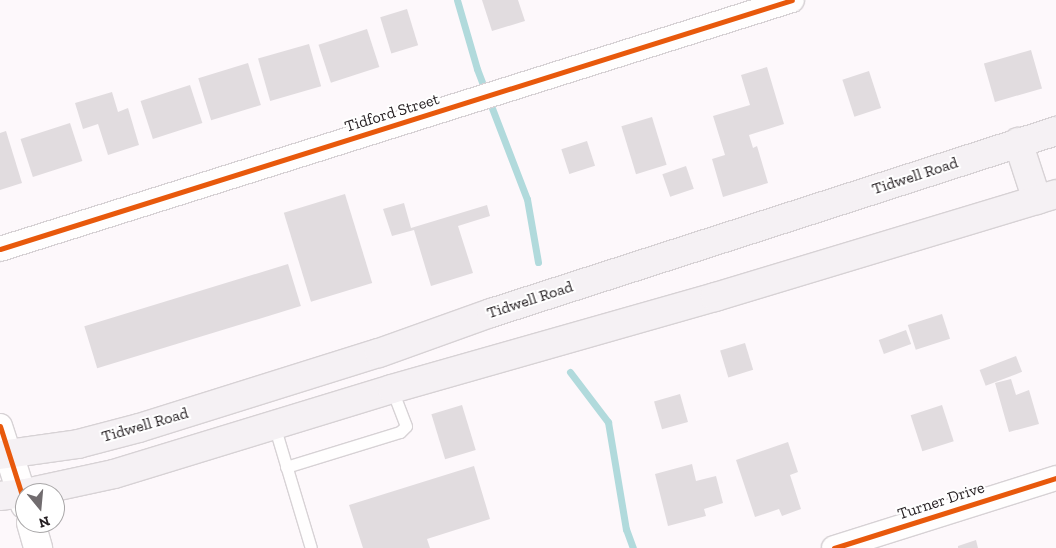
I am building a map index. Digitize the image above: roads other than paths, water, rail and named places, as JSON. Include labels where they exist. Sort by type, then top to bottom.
[{"type":"main road","name":"Tidwell Road","points":[[4,455],[78,444],[139,428],[379,353],[500,310],[1056,131]]},
{"type":"main road","points":[[65,485],[114,474],[392,389],[725,294],[1046,197],[1018,142]]},
{"type":"main road","points":[[379,353],[392,389]]},
{"type":"street","name":"Tidford Street","points":[[0,249],[792,0]]},
{"type":"street","points":[[0,426],[4,455],[15,485]]},
{"type":"street","name":"Turner Drive","points":[[834,548],[1056,478]]},
{"type":"street","points":[[34,533],[38,548]]},
{"type":"lane","points":[[286,467],[400,432],[406,426],[392,389]]},
{"type":"lane","points":[[274,425],[311,548]]},
{"type":"waterway","points":[[457,0],[477,69],[527,199],[538,262]]},
{"type":"waterway","points":[[570,372],[608,422],[626,529],[633,548]]}]
